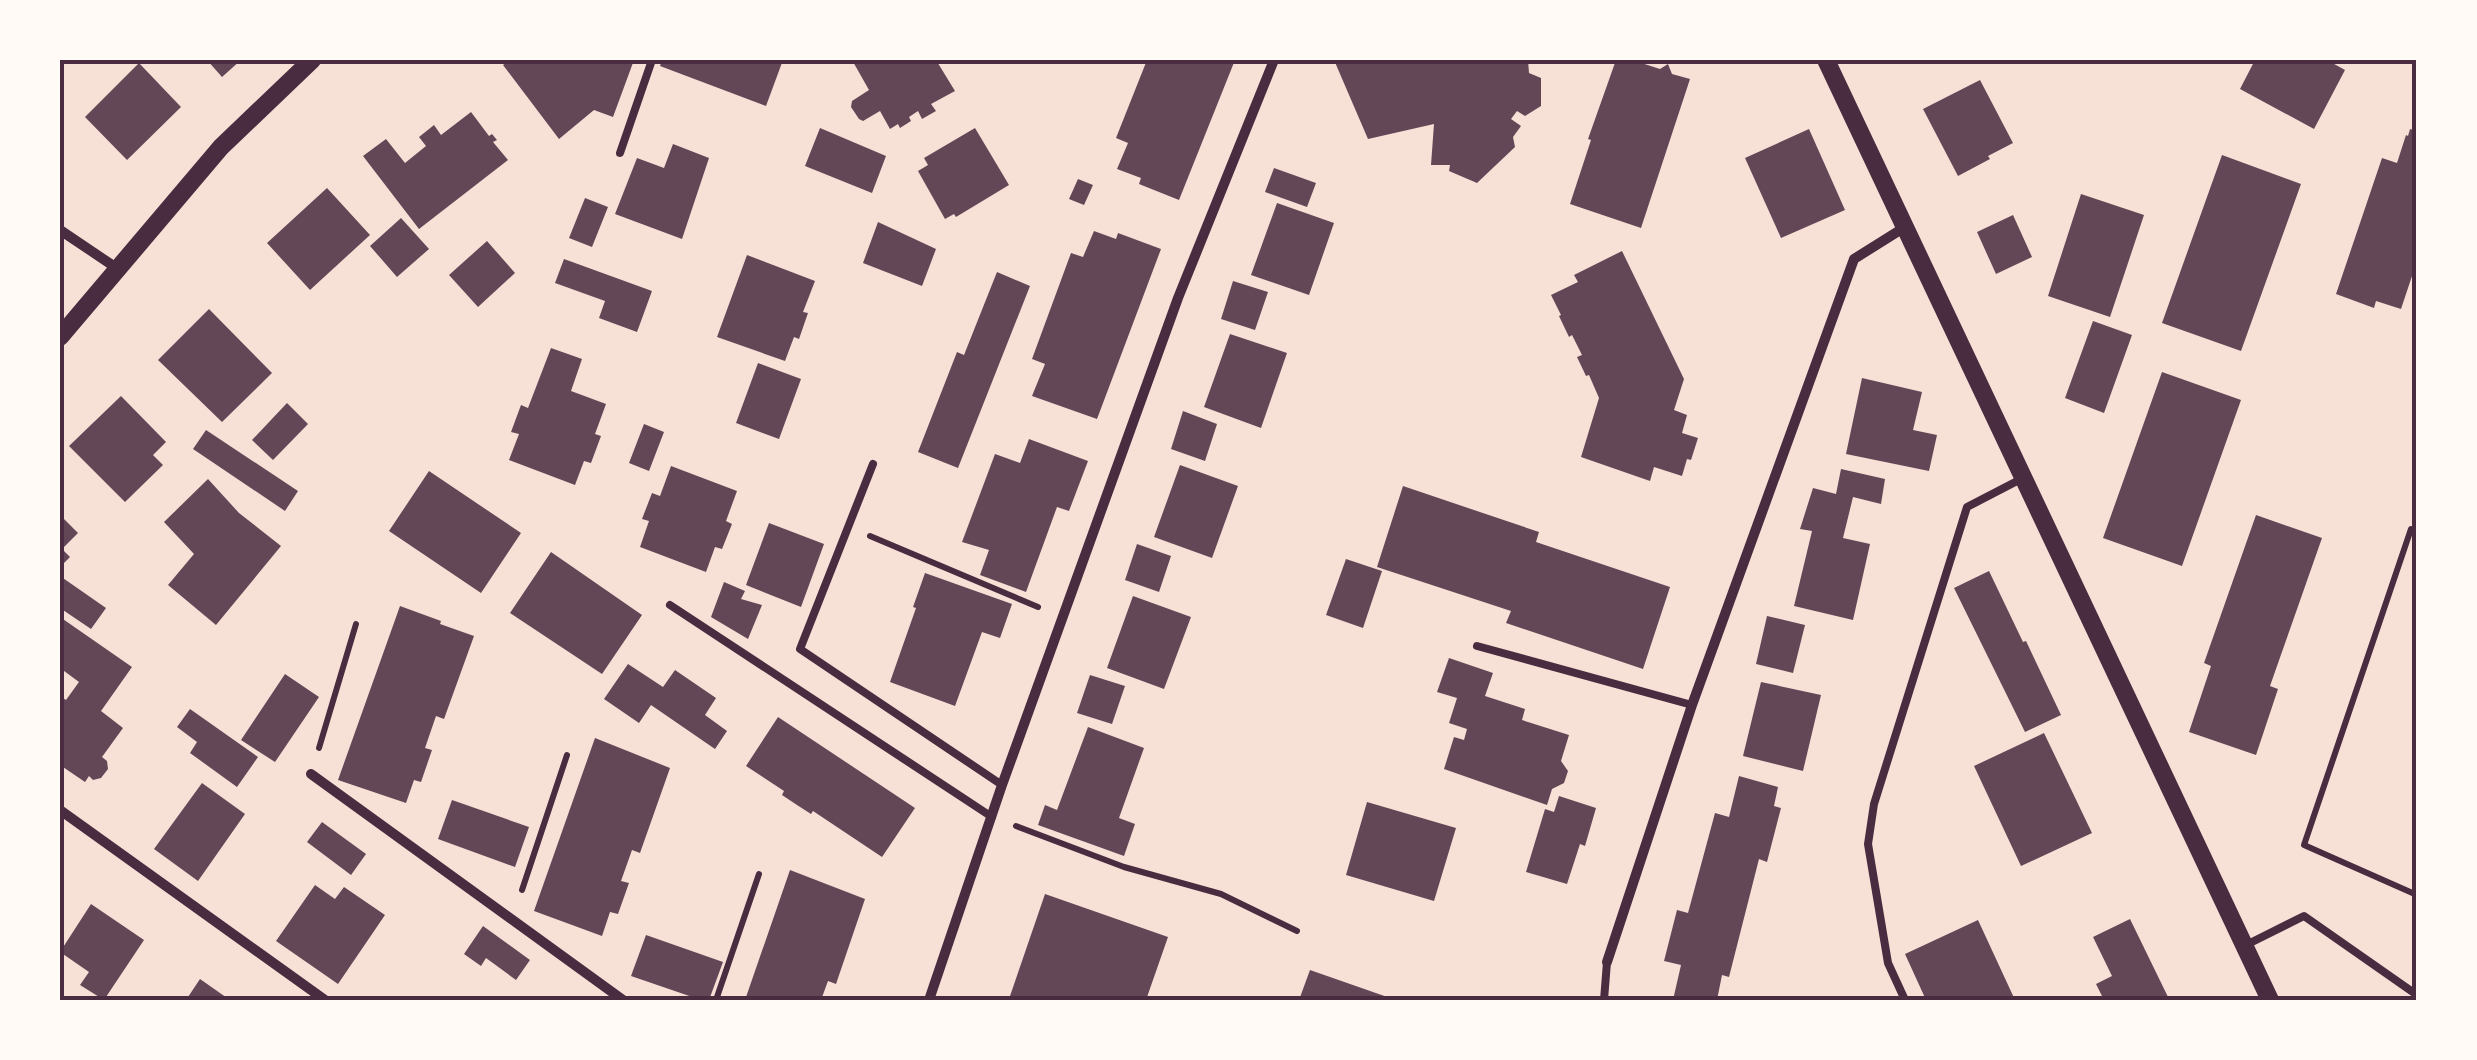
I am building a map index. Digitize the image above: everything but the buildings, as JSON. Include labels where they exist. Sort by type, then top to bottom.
[{"type":"street","points":[[60,336],[221,147],[312,60]]},
{"type":"street","points":[[929,1000],[1002,785],[1178,298],[1274,60]]},
{"type":"street","points":[[1826,60],[2270,1000]]},
{"type":"street","points":[[1607,962],[1692,705],[1854,258],[1905,227]]},
{"type":"street","points":[[60,230],[118,268]]},
{"type":"street","points":[[311,774],[624,1000]]},
{"type":"street","points":[[60,810],[324,1000]]},
{"type":"lane","points":[[620,152],[652,60]]},
{"type":"lane","points":[[873,464],[800,648],[1002,785]]},
{"type":"lane","points":[[1905,1000],[1888,963],[1868,844],[1874,804],[1967,507],[2023,478]]},
{"type":"lane","points":[[670,606],[992,817]]},
{"type":"lane","points":[[1477,646],[1692,705]]},
{"type":"lane","points":[[2244,946],[2304,916],[2417,995]]},
{"type":"lane","points":[[1604,1000],[1607,962]]},
{"type":"path","points":[[847,526],[1062,618]]},
{"type":"path","points":[[2417,532],[2411,529],[2304,845],[2417,895]]},
{"type":"path","points":[[311,774],[356,624]]},
{"type":"path","points":[[512,920],[567,755]]},
{"type":"path","points":[[992,817],[1124,867],[1221,894],[1296,931]]},
{"type":"path","points":[[716,1000],[759,874]]}]
